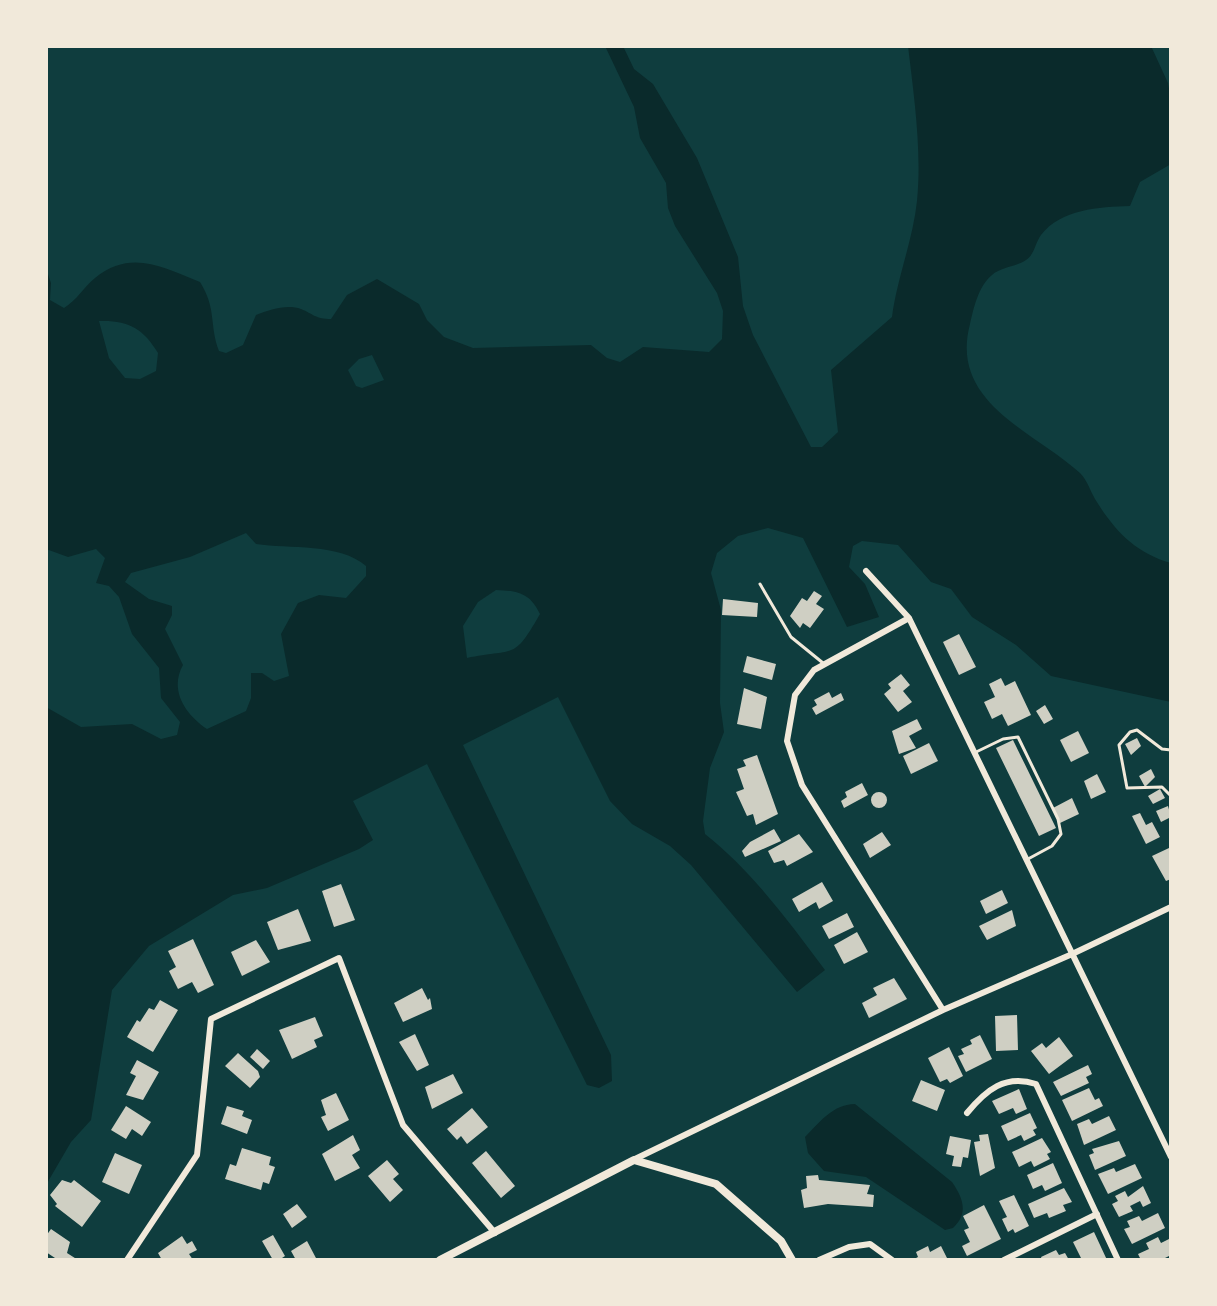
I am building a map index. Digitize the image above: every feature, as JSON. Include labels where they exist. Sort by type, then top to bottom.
[{"type":"street","points":[[866,571],[909,618],[1070,955],[1171,1157]]},
{"type":"street","points":[[909,618],[823,663],[795,695],[787,741],[802,785],[943,1010]]},
{"type":"street","points":[[440,1260],[634,1160],[943,1010],[1171,907]]},
{"type":"street","points":[[127,1260],[197,1155],[211,1019],[339,958],[403,1125],[495,1233]]},
{"type":"street","points":[[967,1113],[985,1093],[1002,1083],[1018,1078],[1036,1084],[1118,1260]]},
{"type":"street","points":[[634,1160],[716,1184],[781,1241],[792,1260]]},
{"type":"street","points":[[1004,1260],[1097,1214]]},
{"type":"street","points":[[819,1260],[849,1247],[870,1244],[892,1260]]},
{"type":"lane","points":[[760,584],[791,637],[823,663]]},
{"type":"lane","points":[[1171,750],[1162,749],[1137,730],[1124,737],[1119,745],[1127,788],[1162,787],[1171,796]]},
{"type":"lane","points":[[974,753],[1003,739],[1018,737],[1045,793],[1061,834],[1052,846],[1025,860]]},
{"type":"water","points":[[605,46],[623,46],[634,69],[653,84],[697,158],[738,257],[743,306],[753,335],[811,447],[822,447],[838,432],[831,370],[892,317],[912,230],[919,163],[908,46],[1151,46],[1168,83],[1171,100],[1171,164],[1140,182],[1130,206],[1081,211],[1059,220],[1041,235],[1026,260],[992,275],[983,285],[975,304],[967,351],[972,375],[983,395],[1019,428],[1080,473],[1102,510],[1127,539],[1158,559],[1171,563],[1171,702],[1051,676],[1016,645],[972,617],[951,589],[931,582],[898,545],[862,541],[853,546],[849,567],[865,584],[879,617],[847,627],[803,538],[768,528],[738,536],[717,553],[711,573],[721,610],[720,703],[724,732],[710,768],[703,821],[705,834],[754,881],[825,970],[797,992],[691,865],[670,846],[632,824],[610,801],[558,697],[463,745],[611,1055],[612,1081],[599,1088],[587,1085],[427,764],[353,801],[373,840],[359,849],[267,888],[233,895],[149,946],[112,990],[91,1120],[71,1142],[46,1185],[46,707],[81,727],[132,724],[161,739],[177,735],[180,722],[161,698],[159,668],[132,634],[119,597],[109,586],[96,583],[105,558],[96,549],[68,557],[46,549],[46,268],[51,283],[50,300],[64,308],[95,278],[121,264],[160,266],[200,282],[209,301],[219,351],[226,353],[243,345],[256,315],[290,307],[331,319],[347,295],[377,279],[419,304],[427,320],[444,337],[473,348],[591,345],[607,358],[620,362],[643,347],[709,352],[722,339],[723,311],[717,293],[675,226],[668,208],[666,183],[640,138],[634,107]],"holes":[[[99,321],[134,327],[147,337],[158,353],[156,371],[140,379],[125,378],[109,358]],[[372,355],[384,380],[362,388],[356,386],[348,370],[359,359]],[[246,533],[256,544],[314,548],[342,554],[366,566],[366,576],[346,598],[319,595],[298,603],[281,634],[289,676],[274,681],[262,673],[251,673],[251,698],[246,711],[207,729],[186,709],[179,692],[179,674],[183,665],[165,629],[172,615],[172,606],[149,599],[125,582],[131,573],[190,557]],[[496,590],[511,591],[527,597],[540,614],[524,639],[512,650],[467,658],[463,626],[478,602]]]},
{"type":"water","points":[[855,1104],[952,1182],[963,1205],[961,1217],[953,1228],[945,1230],[866,1177],[824,1171],[808,1153],[805,1137],[833,1111]]},
{"type":"building","points":[[814,591],[822,596],[816,604],[824,609],[810,628],[803,623],[800,628],[790,616],[802,598],[807,601]]},
{"type":"building","points":[[723,599],[758,603],[757,617],[722,615]]},
{"type":"building","points":[[959,634],[976,667],[959,675],[943,642]]},
{"type":"building","points":[[747,656],[776,664],[772,680],[743,672]]},
{"type":"building","points":[[901,674],[910,685],[903,691],[912,702],[898,712],[884,694],[891,688],[888,684]]},
{"type":"building","points":[[1001,678],[1005,686],[1015,681],[1031,715],[1008,726],[1002,714],[992,719],[984,702],[995,697],[989,684]]},
{"type":"building","points":[[744,688],[767,697],[761,729],[737,724]]},
{"type":"building","points":[[829,692],[832,698],[841,693],[844,700],[816,715],[812,708],[817,705],[814,700]]},
{"type":"building","points":[[1045,705],[1053,719],[1044,724],[1036,711]]},
{"type":"building","points":[[917,719],[922,729],[909,736],[916,748],[899,754],[892,731]]},
{"type":"building","points":[[1078,731],[1089,753],[1071,762],[1060,740]]},
{"type":"building","points":[[1137,738],[1141,746],[1131,755],[1125,744]]},
{"type":"building","points":[[1013,740],[1056,828],[1039,836],[996,748]]},
{"type":"building","points":[[929,743],[938,761],[911,774],[903,756]]},
{"type":"building","points":[[757,755],[778,814],[756,825],[753,814],[747,816],[736,792],[744,789],[737,769],[746,766],[743,760]]},
{"type":"building","points":[[1151,769],[1155,777],[1145,787],[1139,776]]},
{"type":"building","points":[[1097,774],[1106,792],[1091,799],[1084,781]]},
{"type":"building","points":[[862,783],[868,795],[844,808],[841,801],[847,797],[845,792]]},
{"type":"building","points":[[1160,789],[1165,798],[1153,804],[1148,796]]},
{"type":"building","points":[[879,792],[885,794],[885,806],[879,808],[873,806],[871,800],[873,794]]},
{"type":"building","points":[[1072,798],[1079,814],[1060,823],[1053,808]]},
{"type":"building","points":[[1168,806],[1171,817],[1161,822],[1156,811]]},
{"type":"building","points":[[1140,813],[1146,825],[1152,822],[1160,837],[1146,844],[1132,816]]},
{"type":"building","points":[[774,829],[781,841],[745,857],[742,851],[750,842]]},
{"type":"building","points":[[882,832],[891,845],[870,858],[863,844]]},
{"type":"building","points":[[799,834],[813,852],[787,866],[784,860],[774,863],[768,851]]},
{"type":"building","points":[[1169,848],[1171,879],[1166,881],[1152,856]]},
{"type":"building","points":[[822,882],[833,901],[819,909],[816,902],[799,912],[792,899]]},
{"type":"building","points":[[341,884],[355,920],[334,927],[322,891]]},
{"type":"building","points":[[1002,890],[1008,903],[986,914],[980,901]]},
{"type":"building","points":[[298,909],[311,941],[278,950],[267,922]]},
{"type":"building","points":[[1012,910],[1016,926],[987,940],[979,926]]},
{"type":"building","points":[[847,913],[854,927],[829,939],[822,926]]},
{"type":"building","points":[[857,932],[868,952],[844,964],[834,945]]},
{"type":"building","points":[[193,939],[214,985],[198,993],[192,982],[178,989],[169,971],[176,967],[168,951]]},
{"type":"building","points":[[256,940],[270,962],[242,976],[231,952]]},
{"type":"building","points":[[894,978],[907,999],[869,1018],[862,1003],[877,995],[873,988]]},
{"type":"building","points":[[422,988],[428,1000],[430,998],[432,1009],[403,1022],[394,1003]]},
{"type":"building","points":[[160,1000],[178,1010],[153,1052],[127,1037],[137,1020],[140,1022],[149,1008],[154,1010]]},
{"type":"building","points":[[1017,1015],[1018,1050],[996,1051],[995,1016]]},
{"type":"building","points":[[315,1017],[323,1036],[314,1040],[317,1047],[292,1059],[279,1030]]},
{"type":"building","points":[[415,1034],[429,1065],[417,1071],[399,1042]]},
{"type":"building","points":[[980,1035],[992,1059],[966,1072],[958,1056],[964,1054],[961,1049],[972,1044],[970,1040]]},
{"type":"building","points":[[1059,1037],[1073,1056],[1049,1074],[1031,1051],[1042,1043],[1046,1048]]},
{"type":"building","points":[[949,1047],[963,1076],[950,1083],[947,1079],[940,1082],[928,1058]]},
{"type":"building","points":[[257,1049],[270,1061],[263,1069],[250,1057]]},
{"type":"building","points":[[238,1053],[258,1071],[260,1077],[250,1088],[225,1066]]},
{"type":"building","points":[[137,1060],[159,1072],[143,1100],[126,1095],[136,1076],[130,1073]]},
{"type":"building","points":[[1088,1065],[1092,1074],[1086,1077],[1089,1083],[1061,1096],[1053,1082]]},
{"type":"building","points":[[453,1074],[463,1093],[432,1109],[425,1087]]},
{"type":"building","points":[[921,1080],[945,1090],[937,1111],[912,1101]]},
{"type":"building","points":[[1089,1088],[1095,1100],[1099,1098],[1103,1106],[1072,1121],[1062,1100]]},
{"type":"building","points":[[1019,1089],[1027,1109],[1016,1114],[1013,1108],[999,1114],[992,1101]]},
{"type":"building","points":[[336,1093],[349,1120],[328,1131],[321,1117],[326,1115],[321,1100]]},
{"type":"building","points":[[126,1106],[151,1122],[142,1136],[132,1129],[126,1139],[111,1130]]},
{"type":"building","points":[[227,1106],[244,1111],[242,1116],[252,1120],[247,1134],[221,1124]]},
{"type":"building","points":[[472,1108],[488,1127],[467,1144],[461,1136],[457,1140],[447,1129]]},
{"type":"building","points":[[1030,1113],[1037,1128],[1033,1130],[1036,1135],[1024,1141],[1021,1135],[1008,1141],[1001,1126]]},
{"type":"building","points":[[1109,1116],[1116,1130],[1084,1145],[1077,1124],[1089,1119],[1092,1124]]},
{"type":"building","points":[[988,1134],[995,1168],[980,1176],[974,1142],[980,1141],[979,1135]]},
{"type":"building","points":[[353,1135],[360,1150],[352,1155],[360,1168],[335,1181],[322,1154]]},
{"type":"building","points":[[950,1136],[971,1140],[968,1158],[963,1157],[961,1167],[952,1166],[954,1156],[946,1154]]},
{"type":"building","points":[[1042,1138],[1051,1152],[1047,1154],[1050,1159],[1034,1167],[1031,1161],[1019,1167],[1012,1152]]},
{"type":"building","points":[[1119,1141],[1126,1156],[1095,1170],[1089,1155],[1094,1153],[1092,1149]]},
{"type":"building","points":[[242,1148],[271,1157],[269,1165],[275,1167],[269,1184],[263,1182],[261,1190],[225,1179],[230,1164],[236,1166]]},
{"type":"building","points":[[486,1151],[515,1186],[501,1198],[472,1163]]},
{"type":"building","points":[[115,1153],[142,1165],[129,1194],[102,1182]]},
{"type":"building","points":[[387,1160],[399,1174],[393,1179],[403,1190],[390,1202],[368,1176]]},
{"type":"building","points":[[1053,1163],[1062,1183],[1045,1191],[1042,1185],[1033,1189],[1027,1175]]},
{"type":"building","points":[[1135,1164],[1142,1178],[1108,1194],[1098,1174],[1114,1168],[1116,1172]]},
{"type":"building","points":[[818,1175],[819,1180],[870,1185],[867,1194],[874,1195],[873,1207],[828,1204],[804,1208],[801,1190],[807,1188],[806,1176]]},
{"type":"building","points":[[62,1180],[71,1183],[74,1180],[101,1201],[82,1227],[55,1206],[57,1204],[50,1195]]},
{"type":"building","points":[[1143,1186],[1151,1203],[1143,1207],[1140,1201],[1130,1206],[1133,1211],[1119,1217],[1112,1204],[1118,1201],[1115,1196],[1125,1191],[1128,1197]]},
{"type":"building","points":[[1064,1188],[1072,1202],[1063,1205],[1066,1211],[1049,1218],[1047,1213],[1034,1218],[1028,1204]]},
{"type":"building","points":[[1014,1195],[1029,1226],[1015,1233],[1013,1229],[1008,1232],[1002,1219],[1007,1217],[999,1201]]},
{"type":"building","points":[[297,1204],[307,1217],[292,1228],[283,1214]]},
{"type":"building","points":[[984,1205],[1001,1239],[967,1256],[962,1246],[970,1242],[964,1230],[969,1228],[963,1216]]},
{"type":"building","points":[[1158,1213],[1165,1228],[1132,1244],[1124,1229],[1130,1227],[1127,1221],[1139,1216],[1142,1221]]},
{"type":"building","points":[[51,1229],[70,1242],[67,1253],[78,1260],[58,1260],[46,1252],[46,1236]]},
{"type":"building","points":[[1094,1232],[1107,1260],[1082,1260],[1073,1242]]},
{"type":"building","points":[[273,1235],[285,1256],[279,1260],[273,1260],[262,1241]]},
{"type":"building","points":[[182,1236],[187,1244],[192,1241],[197,1250],[189,1254],[193,1260],[162,1260],[158,1253]]},
{"type":"building","points":[[1158,1237],[1161,1243],[1171,1238],[1171,1255],[1161,1260],[1141,1260],[1138,1254],[1149,1249],[1146,1243]]},
{"type":"building","points":[[307,1241],[317,1260],[296,1260],[291,1251]]},
{"type":"building","points":[[928,1246],[930,1252],[941,1246],[948,1260],[912,1260],[918,1257],[916,1252]]},
{"type":"building","points":[[1056,1250],[1059,1255],[1065,1253],[1069,1260],[1042,1260],[1041,1257]]}]
